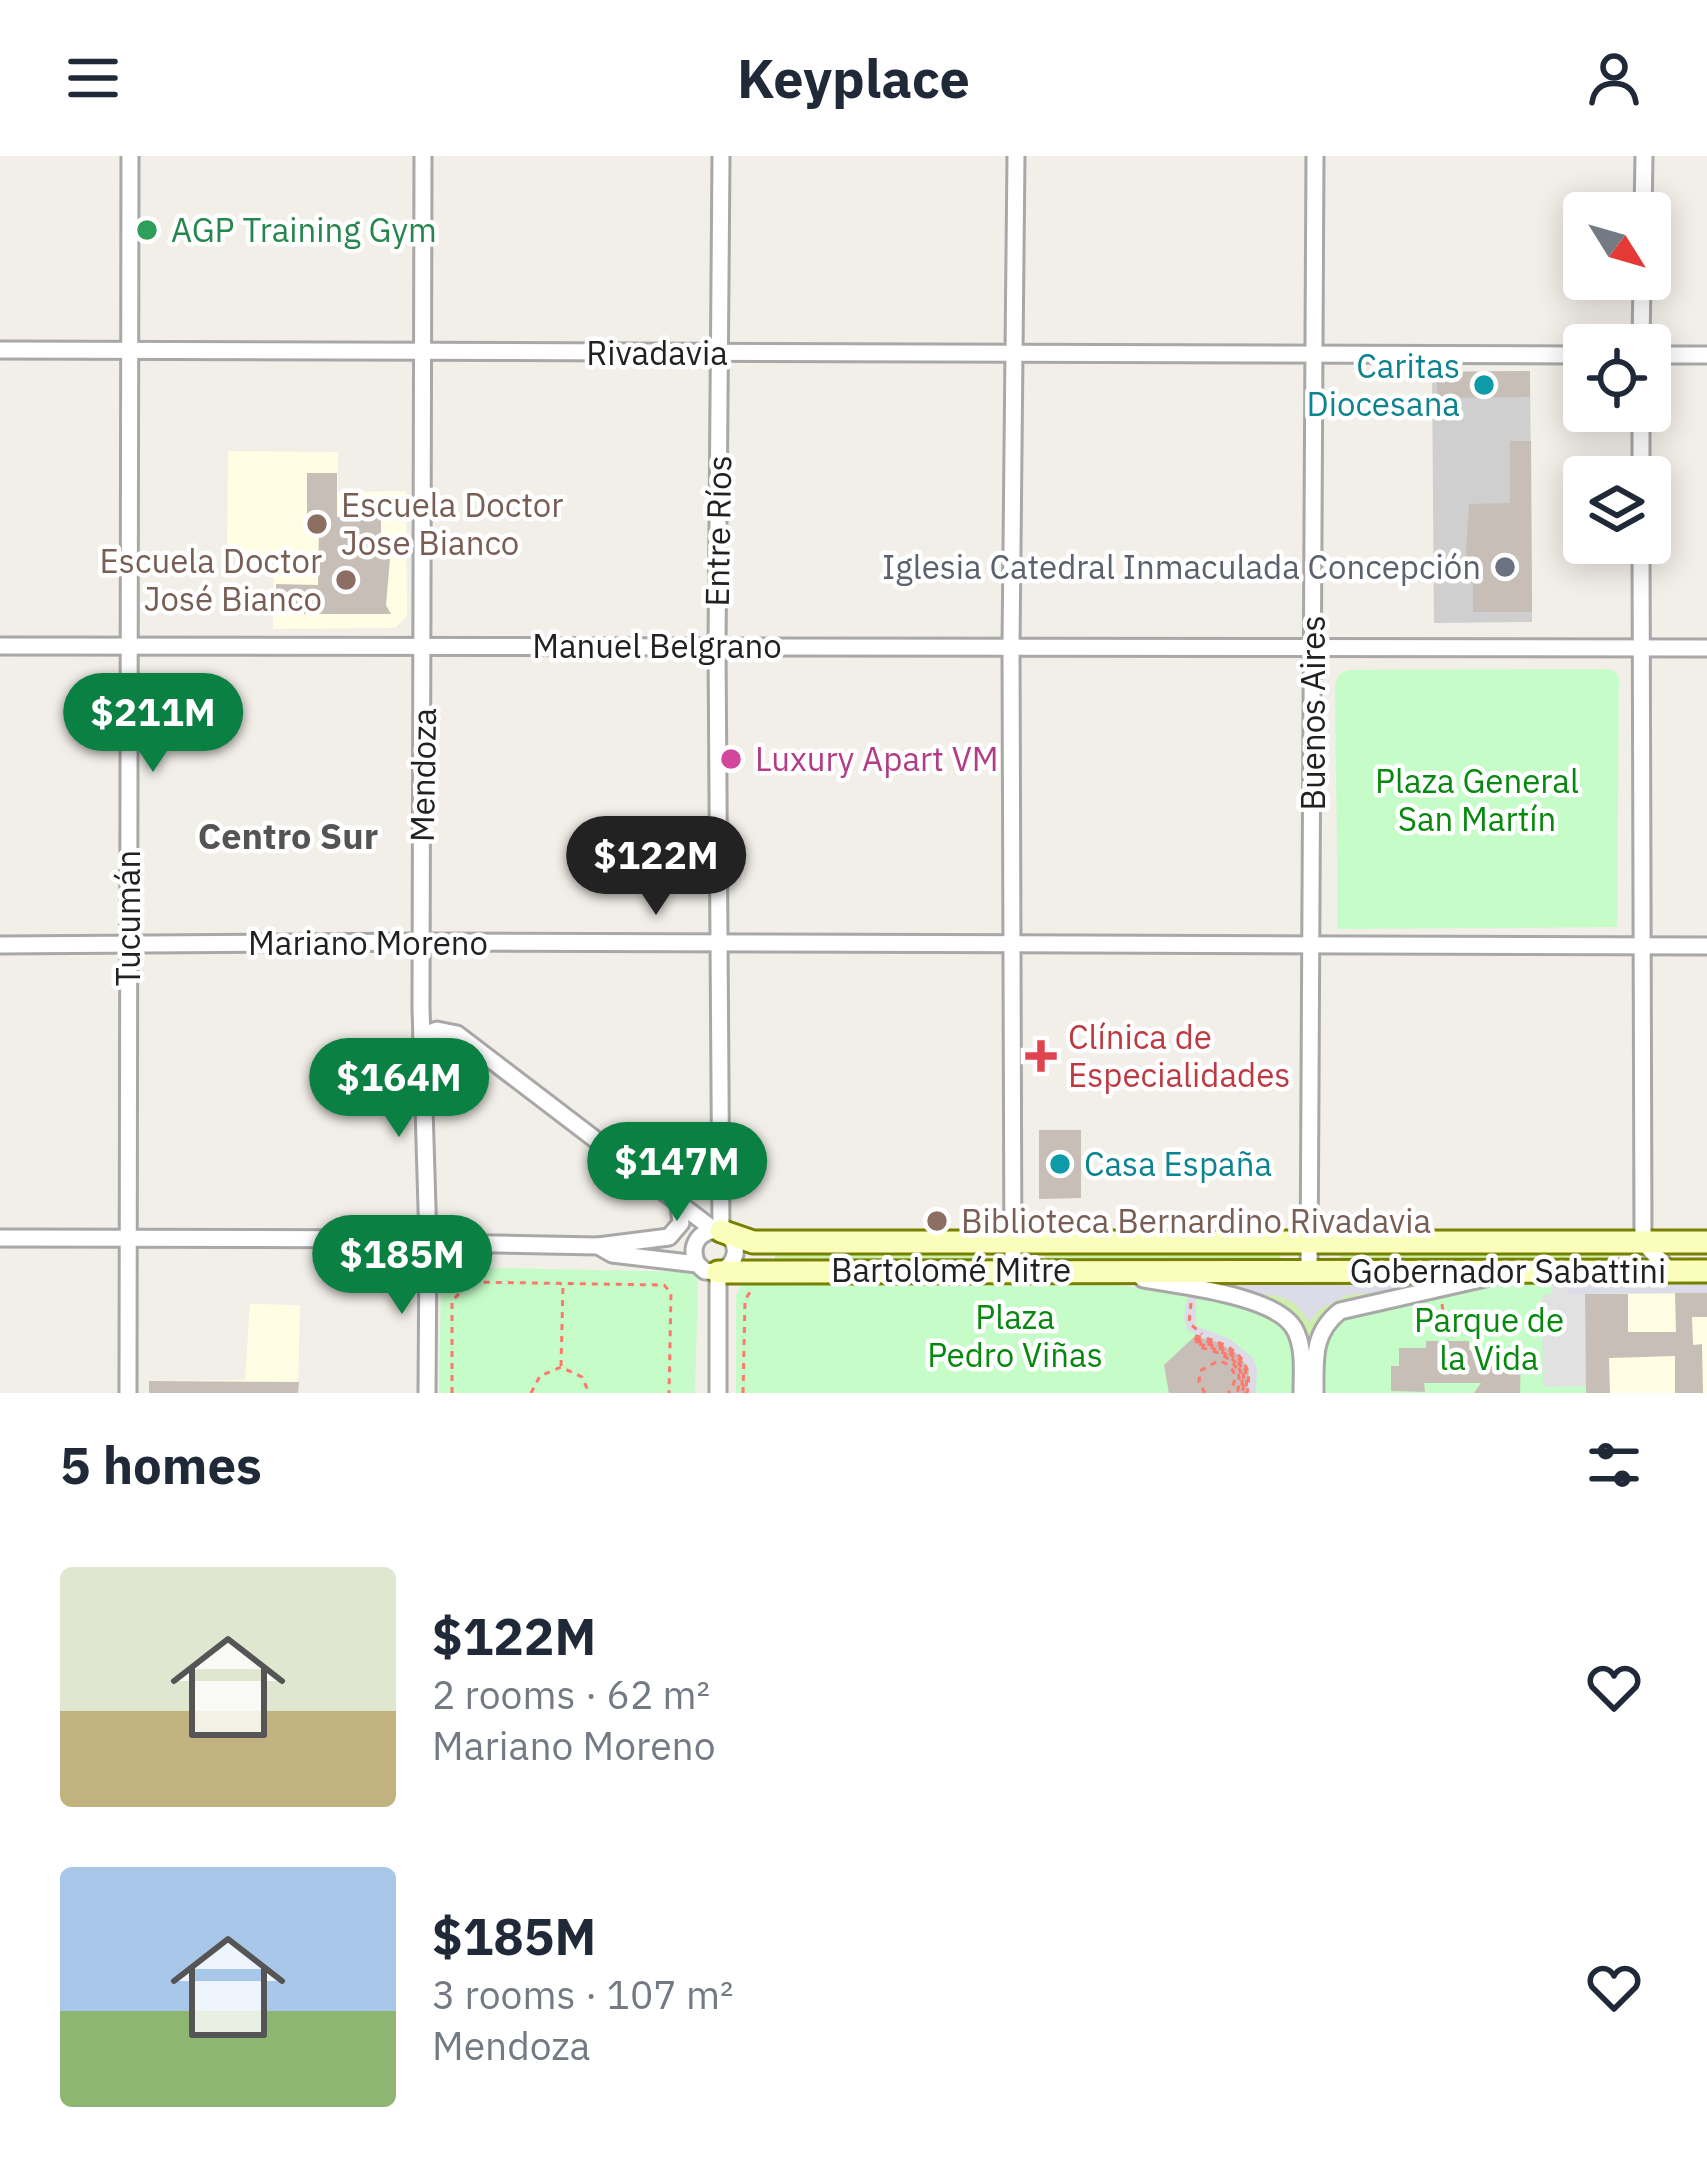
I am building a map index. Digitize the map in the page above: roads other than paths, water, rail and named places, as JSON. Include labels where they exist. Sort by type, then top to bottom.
[{"type":"main road","name":"Bartolomé Mitre","points":[[718,1230],[753,1242],[1310,1243]]},
{"type":"main road","name":"Gobernador Sabattini","points":[[1310,1243],[1707,1242]]},
{"type":"main road","points":[[1621,1271],[1632,1243]]},
{"type":"main road","name":"Bartolomé Mitre","points":[[708,1268],[1309,1270]]},
{"type":"main road","name":"Gobernador Sabattini","points":[[1309,1270],[1707,1271]]},
{"type":"street","name":"Tucumán","points":[[128,1393],[130,156]]},
{"type":"street","name":"Mendoza","points":[[424,156],[421,942],[427,1393]]},
{"type":"street","name":"Entre Ríos","points":[[718,1393],[708,1268],[732,1264],[736,1252],[731,1237],[718,1230],[721,156]]},
{"type":"street","points":[[1013,1269],[1011,646],[1016,156]]},
{"type":"street","name":"Buenos Aires","points":[[1309,1270],[1315,156]]},
{"type":"street","points":[[1643,192],[1644,156]]},
{"type":"street","name":"Rivadavia","points":[[0,350],[1563,355]]},
{"type":"street","points":[[1671,355],[1707,355]]},
{"type":"street","points":[[1641,564],[1643,946],[1632,1243],[1670,1271]]},
{"type":"street","name":"Manuel Belgrano","points":[[0,646],[1707,648]]},
{"type":"street","name":"Mariano Moreno","points":[[0,945],[1707,946]]},
{"type":"street","points":[[422,1036],[437,1030],[457,1034],[680,1206],[718,1230]]},
{"type":"street","name":"Bartolomé Mitre","points":[[0,1238],[598,1246],[668,1238],[681,1223],[680,1206]]},
{"type":"street","points":[[708,1268],[694,1245],[702,1234],[718,1230]]},
{"type":"street","name":"Bartolomé Mitre","points":[[598,1246],[612,1254],[708,1268]]},
{"type":"street","points":[[1099,1270],[1258,1304],[1288,1321],[1300,1342],[1302,1393]]},
{"type":"street","points":[[1315,1393],[1316,1344],[1326,1324],[1340,1311],[1439,1292],[1514,1271]]},
{"type":"place","name":"AGP Training Gym","points":[[147,230]]},
{"type":"place","name":"Caritas Diocesana","points":[[1484,385]]},
{"type":"place","name":"Escuela Doctor Jose Bianco","points":[[317,524]]},
{"type":"place","name":"Iglesia Catedral Inmaculada Concepción","points":[[1505,567]]},
{"type":"place","name":"Escuela Doctor José Bianco","points":[[346,580]]},
{"type":"place","name":"Luxury Apart VM","points":[[731,759]]},
{"type":"place","name":"Clínica de Especialidades","points":[[1041,1056]]},
{"type":"place","name":"Casa España","points":[[1060,1164]]},
{"type":"place","name":"Biblioteca Bernardino Rivadavia","points":[[937,1221]]},
{"type":"district","name":"Centro Sur","points":[[288,836]]},
{"type":"park label","name":"Plaza General San Martín","points":[[1477,800]]},
{"type":"park label","name":"Plaza Pedro Viñas","points":[[1015,1336]]},
{"type":"park label","name":"Parque de la Vida","points":[[1489,1339]]}]
